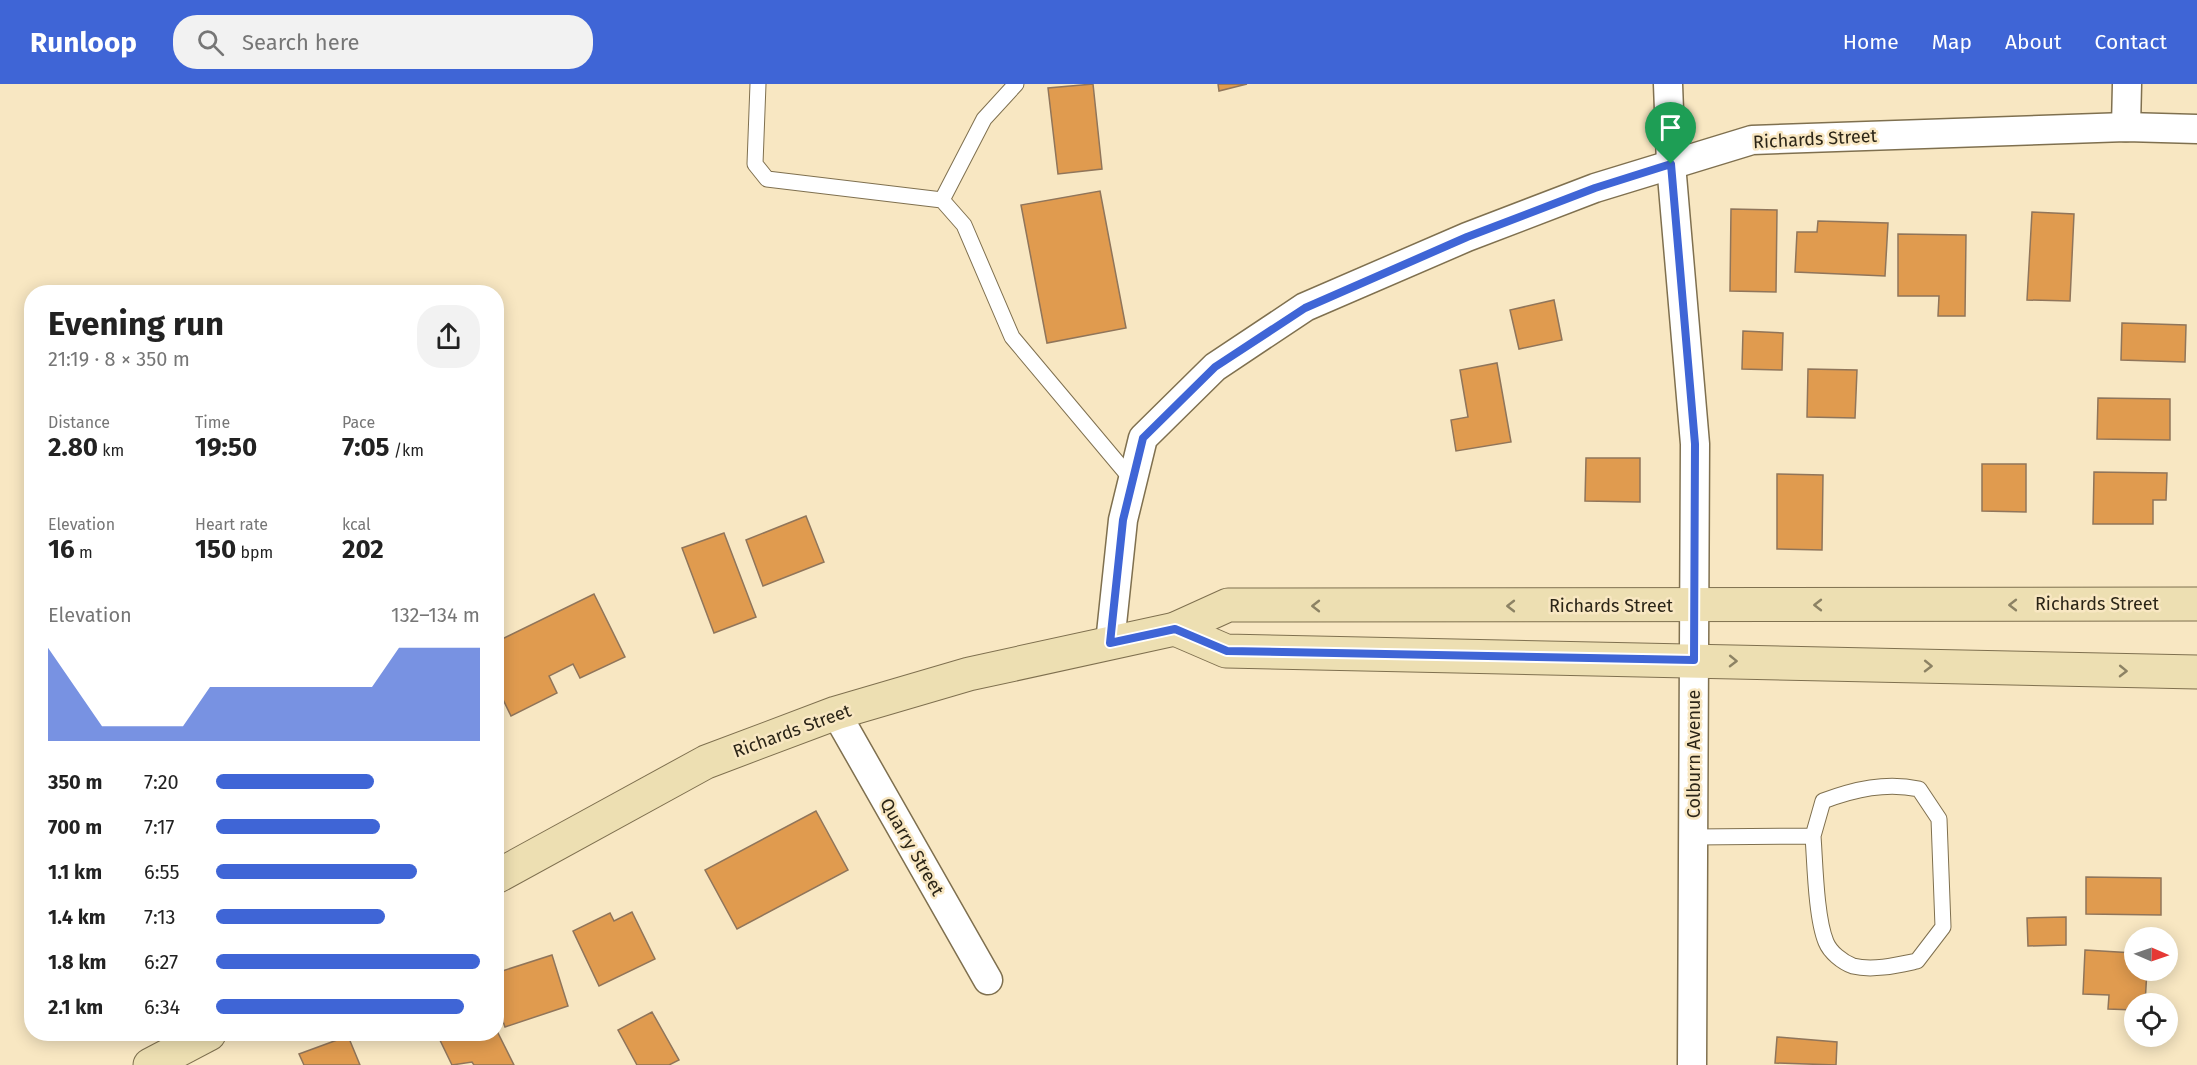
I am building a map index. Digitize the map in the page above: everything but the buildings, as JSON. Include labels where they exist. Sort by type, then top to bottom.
[{"type":"street","name":"Colburn Avenue","points":[[1668,84],[1671,164],[1695,444],[1692,1065]]},
{"type":"street","points":[[2126,127],[2127,84]]},
{"type":"street","name":"Richards Street","points":[[1110,643],[1123,520],[1143,438],[1215,367],[1305,308],[1467,237],[1595,188],[1752,140],[2126,127],[2197,129]]},
{"type":"street","name":"Richards Street","points":[[504,873],[706,762],[836,713],[969,674],[1175,629],[1228,605],[2197,604]]},
{"type":"street","points":[[1175,629],[1227,651],[2197,672]]},
{"type":"street","name":"Quarry Street","points":[[836,713],[988,980]]},
{"type":"street","points":[[150,1065],[196,1041]]},
{"type":"lane","points":[[758,84],[755,164],[768,179],[942,200],[964,225],[1012,337],[1132,480]]},
{"type":"lane","points":[[942,200],[984,119],[1016,84]]},
{"type":"lane","points":[[1899,784],[1919,789],[1939,819],[1943,927],[1917,961],[1887,967],[1853,966],[1836,956],[1826,942],[1818,896],[1813,836],[1823,801],[1853,790],[1899,784]]},
{"type":"lane","points":[[1694,837],[1813,836]]},
{"type":"route","points":[[1671,164],[1695,444],[1694,660],[1324,651],[1227,651],[1175,629],[1110,643],[1123,520],[1143,438],[1215,367],[1305,308],[1467,237],[1595,188],[1671,164]]}]
